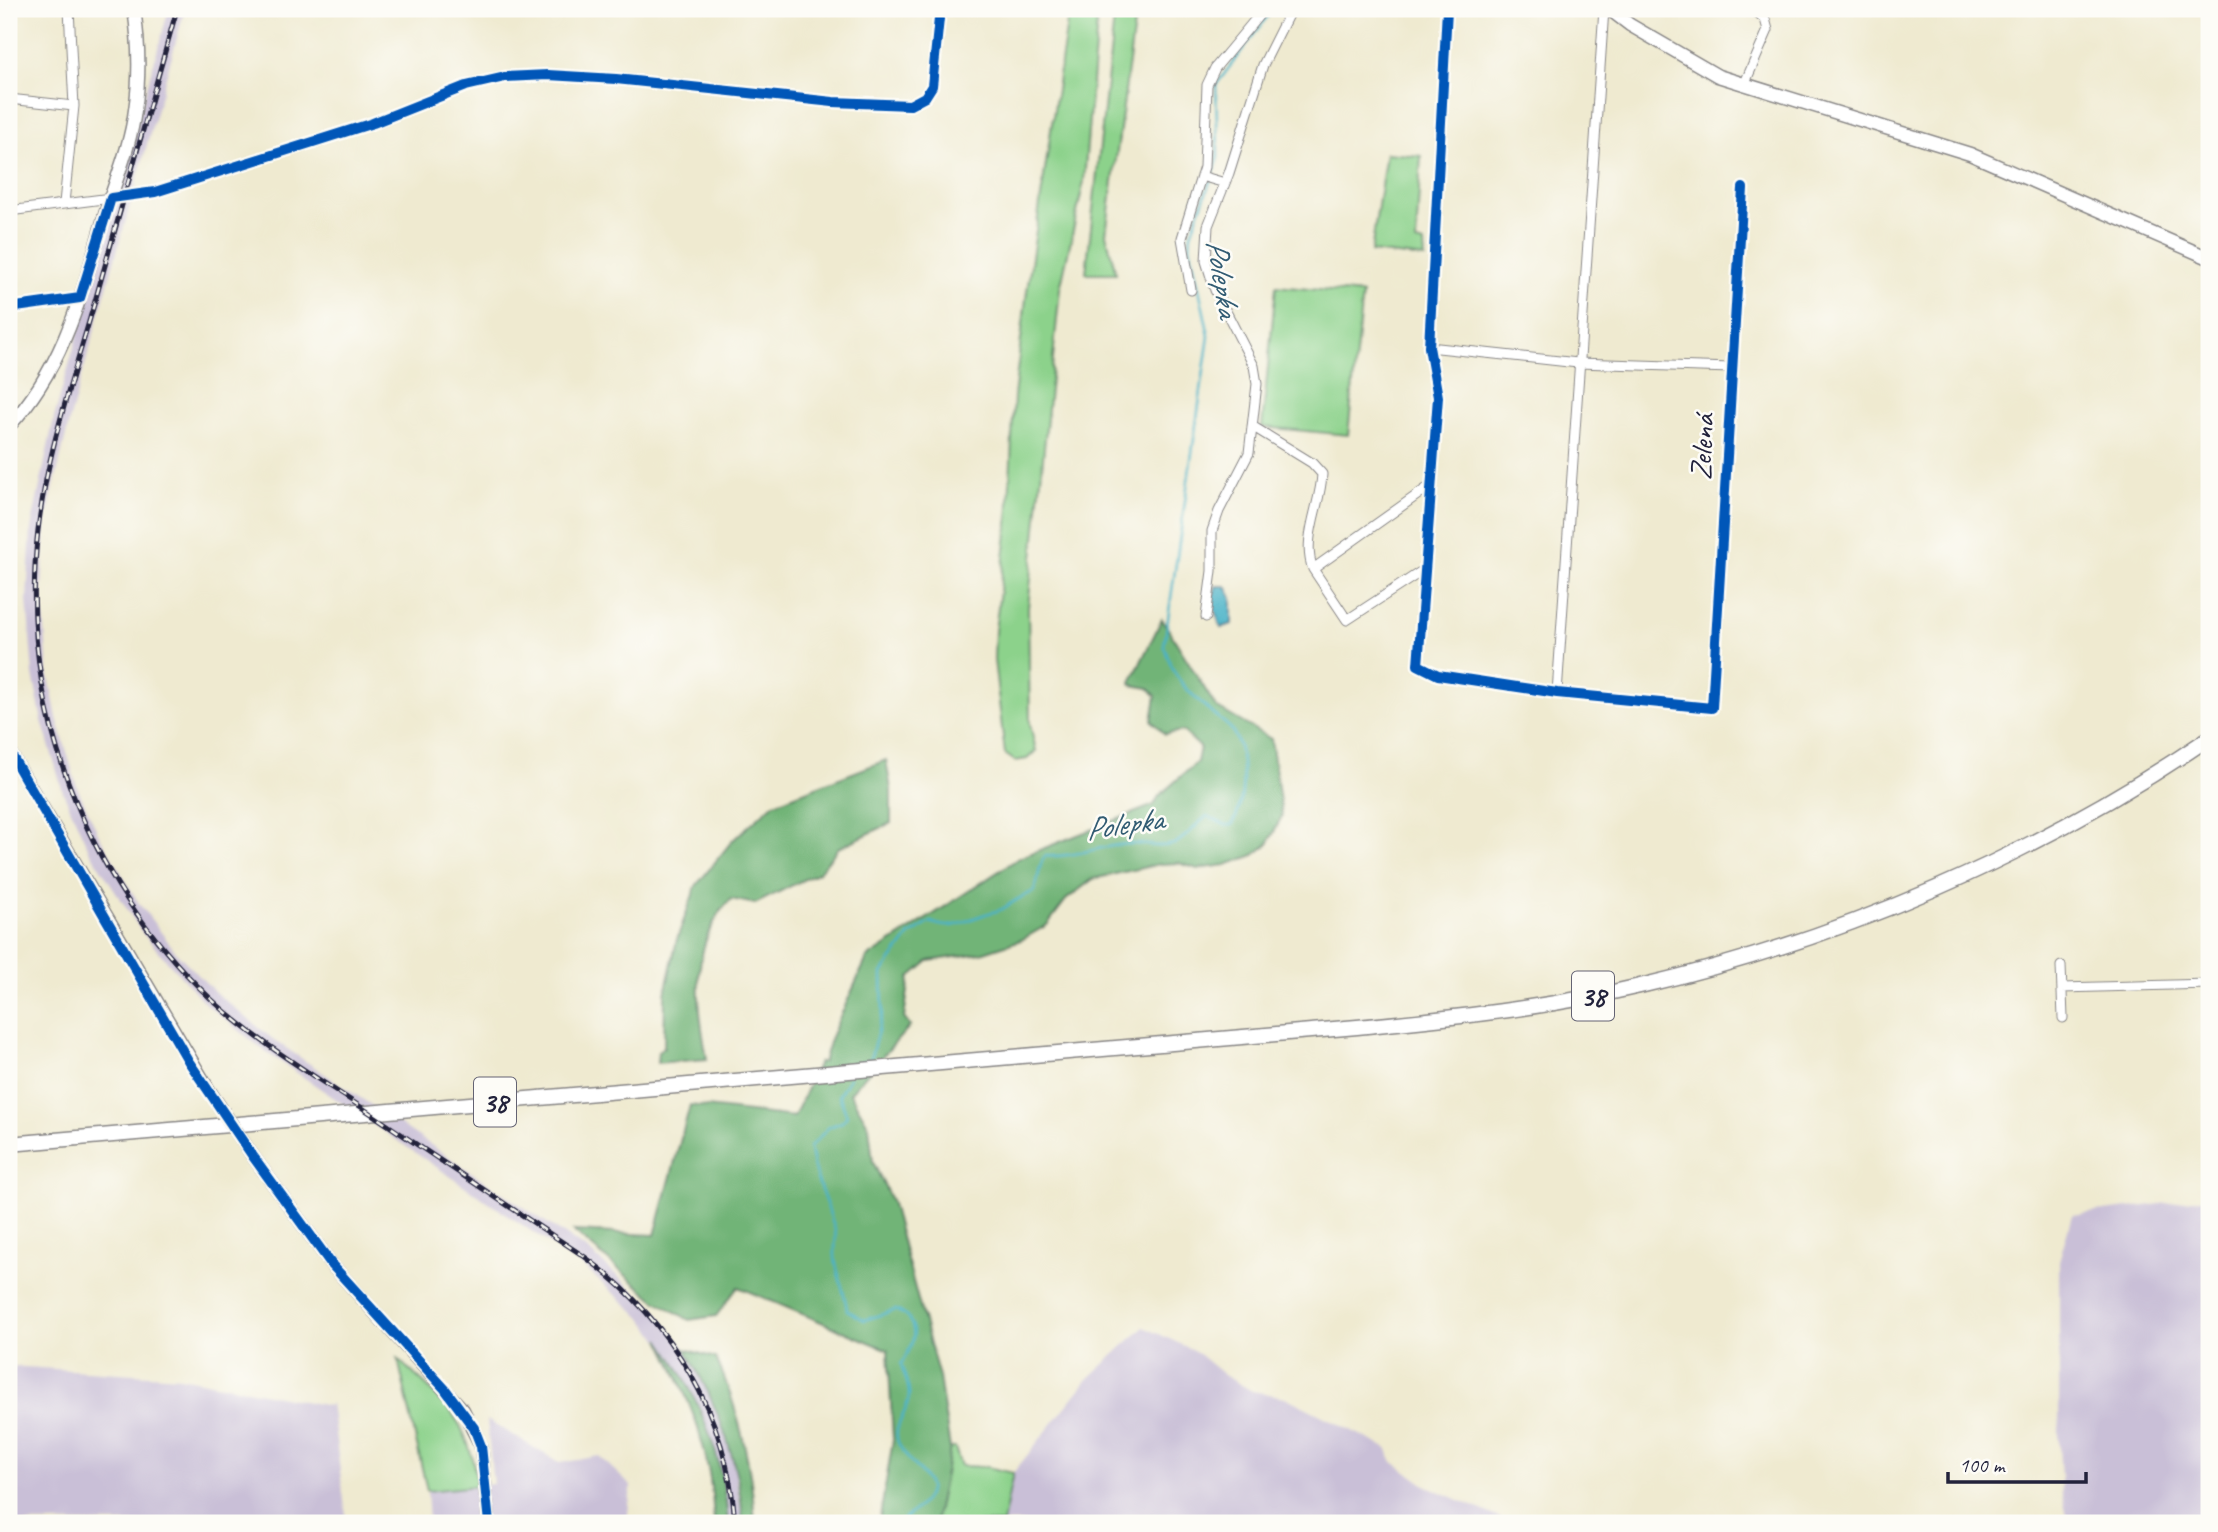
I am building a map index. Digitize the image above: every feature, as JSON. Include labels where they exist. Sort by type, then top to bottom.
[{"type":"main road","name":"38","points":[[9,1144],[1439,1019],[1595,996],[1697,972],[1839,928],[1945,885],[2070,823],[2209,738]]},
{"type":"street","points":[[64,203],[74,106],[69,9]]},
{"type":"street","points":[[9,426],[29,402],[64,345],[111,198],[135,113],[139,68],[134,9]]},
{"type":"street","points":[[1191,290],[1182,238],[1204,177],[1209,80],[1264,9]]},
{"type":"street","points":[[1206,617],[1212,570],[1212,531],[1219,511],[1249,453],[1257,384],[1254,366],[1226,315],[1206,261],[1208,226],[1263,65],[1291,9]]},
{"type":"street","points":[[1447,9],[1429,347],[1438,397],[1418,665],[1438,675],[1557,693],[1578,363],[1606,9]]},
{"type":"street","points":[[1606,9],[1630,26],[1718,76],[1970,154],[2209,258]]},
{"type":"street","points":[[1744,85],[1769,30],[1765,19],[1753,9]]},
{"type":"street","points":[[9,99],[74,106]]},
{"type":"street","points":[[1204,177],[1222,182]]},
{"type":"street","name":"Zelená","points":[[1557,693],[1712,708],[1743,188]]},
{"type":"street","points":[[9,211],[111,198]]},
{"type":"street","points":[[9,308],[79,298]]},
{"type":"street","points":[[1429,347],[1578,363],[1731,368]]},
{"type":"street","points":[[1252,425],[1312,463],[1322,474],[1321,492],[1307,555],[1313,569],[1347,620],[1425,569]]},
{"type":"street","points":[[1313,569],[1430,486]]},
{"type":"street","points":[[9,751],[210,1092],[252,1155],[332,1265],[445,1389],[474,1428],[481,1446],[489,1523]]},
{"type":"street","points":[[2061,966],[2063,1018]]},
{"type":"street","points":[[2062,988],[2209,984]]},
{"type":"shaded area","points":[[169,9],[185,9],[69,422],[46,521],[42,588],[48,672],[57,718],[77,787],[99,835],[138,902],[176,952],[216,993],[274,1040],[589,1251],[655,1309],[685,1349],[713,1400],[731,1449],[743,1523],[728,1523],[723,1479],[672,1357],[643,1319],[580,1264],[266,1052],[206,1004],[143,934],[89,850],[63,792],[42,721],[33,675],[27,599],[31,529],[54,418]]},
{"type":"shaded area","points":[[2209,1198],[2209,1523],[2069,1523],[2062,1496],[2059,1445],[2059,1261],[2072,1215]]},
{"type":"shaded area","points":[[1144,1327],[1195,1351],[1224,1375],[1252,1391],[1285,1397],[1388,1449],[1392,1461],[1425,1485],[1511,1523],[1003,1523],[1013,1473],[1088,1379]]},
{"type":"shaded area","points":[[9,1366],[180,1377],[329,1406],[331,1403],[347,1523],[9,1523]]},
{"type":"shaded area","points":[[487,1420],[560,1463],[599,1456],[631,1486],[627,1523],[429,1523],[427,1491],[493,1484]]},
{"type":"green space","points":[[1069,9],[1098,9],[1084,181],[1060,289],[1028,608],[1030,724],[1036,751],[1027,759],[1015,761],[1005,754],[994,660],[995,631],[1008,525],[1014,396]]},
{"type":"green space","points":[[1115,9],[1136,9],[1106,234],[1116,273],[1086,273]]},
{"type":"green space","points":[[1386,153],[1421,156],[1416,242],[1424,244],[1425,258],[1371,252]]},
{"type":"green space","points":[[1276,286],[1362,294],[1348,435],[1262,427]]},
{"type":"green space","points":[[1162,619],[1216,707],[1271,739],[1282,816],[1268,844],[1254,855],[1226,865],[1198,869],[1179,863],[1160,864],[1093,879],[1066,900],[1047,925],[1021,940],[981,953],[929,961],[910,977],[904,1018],[910,1026],[850,1093],[869,1126],[873,1162],[891,1200],[939,1377],[950,1448],[935,1523],[879,1523],[893,1440],[888,1350],[738,1287],[716,1316],[689,1320],[655,1300],[573,1231],[655,1235],[690,1105],[794,1117],[819,1062],[823,1062],[830,1039],[867,958],[1019,858],[1154,805],[1159,796],[1197,762],[1200,747],[1183,731],[1165,734],[1152,721],[1156,696],[1149,688],[1132,685],[1131,682]]},
{"type":"green space","points":[[886,760],[891,789],[891,823],[838,848],[819,872],[755,904],[731,899],[717,916],[708,935],[699,975],[700,1017],[707,1059],[657,1063],[658,1051],[664,1047],[665,994],[677,939],[696,886],[732,841],[774,803]]},
{"type":"green space","points":[[660,1339],[686,1382],[707,1427],[721,1474],[728,1523],[714,1523],[709,1473],[698,1428]]},
{"type":"green space","points":[[685,1349],[716,1358],[743,1439],[755,1523],[743,1523],[737,1477],[725,1433],[707,1390]]},
{"type":"green space","points":[[398,1359],[442,1401],[461,1427],[468,1443],[477,1486],[427,1491]]},
{"type":"green space","points":[[950,1448],[955,1448],[961,1466],[987,1467],[1013,1473],[1003,1523],[935,1523]]},
{"type":"water","points":[[1216,586],[1226,586],[1232,598],[1232,624],[1221,628],[1212,602]]},
{"type":"waterway","name":"Polepka","points":[[854,1064],[870,1060],[883,1012],[882,973],[910,935],[931,922],[946,926],[958,925],[999,910],[1033,892],[1045,856],[1119,845],[1174,844],[1207,816],[1225,825],[1232,825],[1237,815],[1243,777],[1236,739],[1231,729],[1181,683],[1164,646],[1209,336],[1190,246],[1191,234],[1218,160],[1216,85],[1273,9]]},
{"type":"waterway","name":"Polepka","points":[[850,1077],[839,1095],[847,1116],[842,1122],[829,1127],[810,1147],[817,1179],[835,1230],[835,1257],[847,1310],[864,1320],[896,1310],[910,1321],[913,1328],[910,1349],[901,1364],[909,1395],[897,1436],[901,1448],[927,1482],[929,1491],[924,1501],[900,1523]]},
{"type":"railway","points":[[177,9],[63,411],[42,500],[34,595],[39,659],[50,722],[69,784],[94,843],[127,899],[165,951],[210,998],[246,1029],[284,1056],[585,1257],[616,1282],[644,1310],[669,1341],[707,1408],[721,1445],[730,1483],[735,1523]]},
{"type":"cycle path","points":[[9,308],[80,298],[111,198],[155,192],[373,123],[466,86],[505,77],[548,75],[616,79],[833,102],[910,105],[925,97],[932,86],[940,9]]},
{"type":"cycle path","points":[[1447,9],[1429,347],[1438,397],[1418,665],[1438,675],[1557,693],[1712,708],[1743,188]]},
{"type":"cycle path","points":[[9,751],[189,1062],[252,1155],[332,1265],[445,1389],[474,1428],[481,1446],[489,1523]]}]
